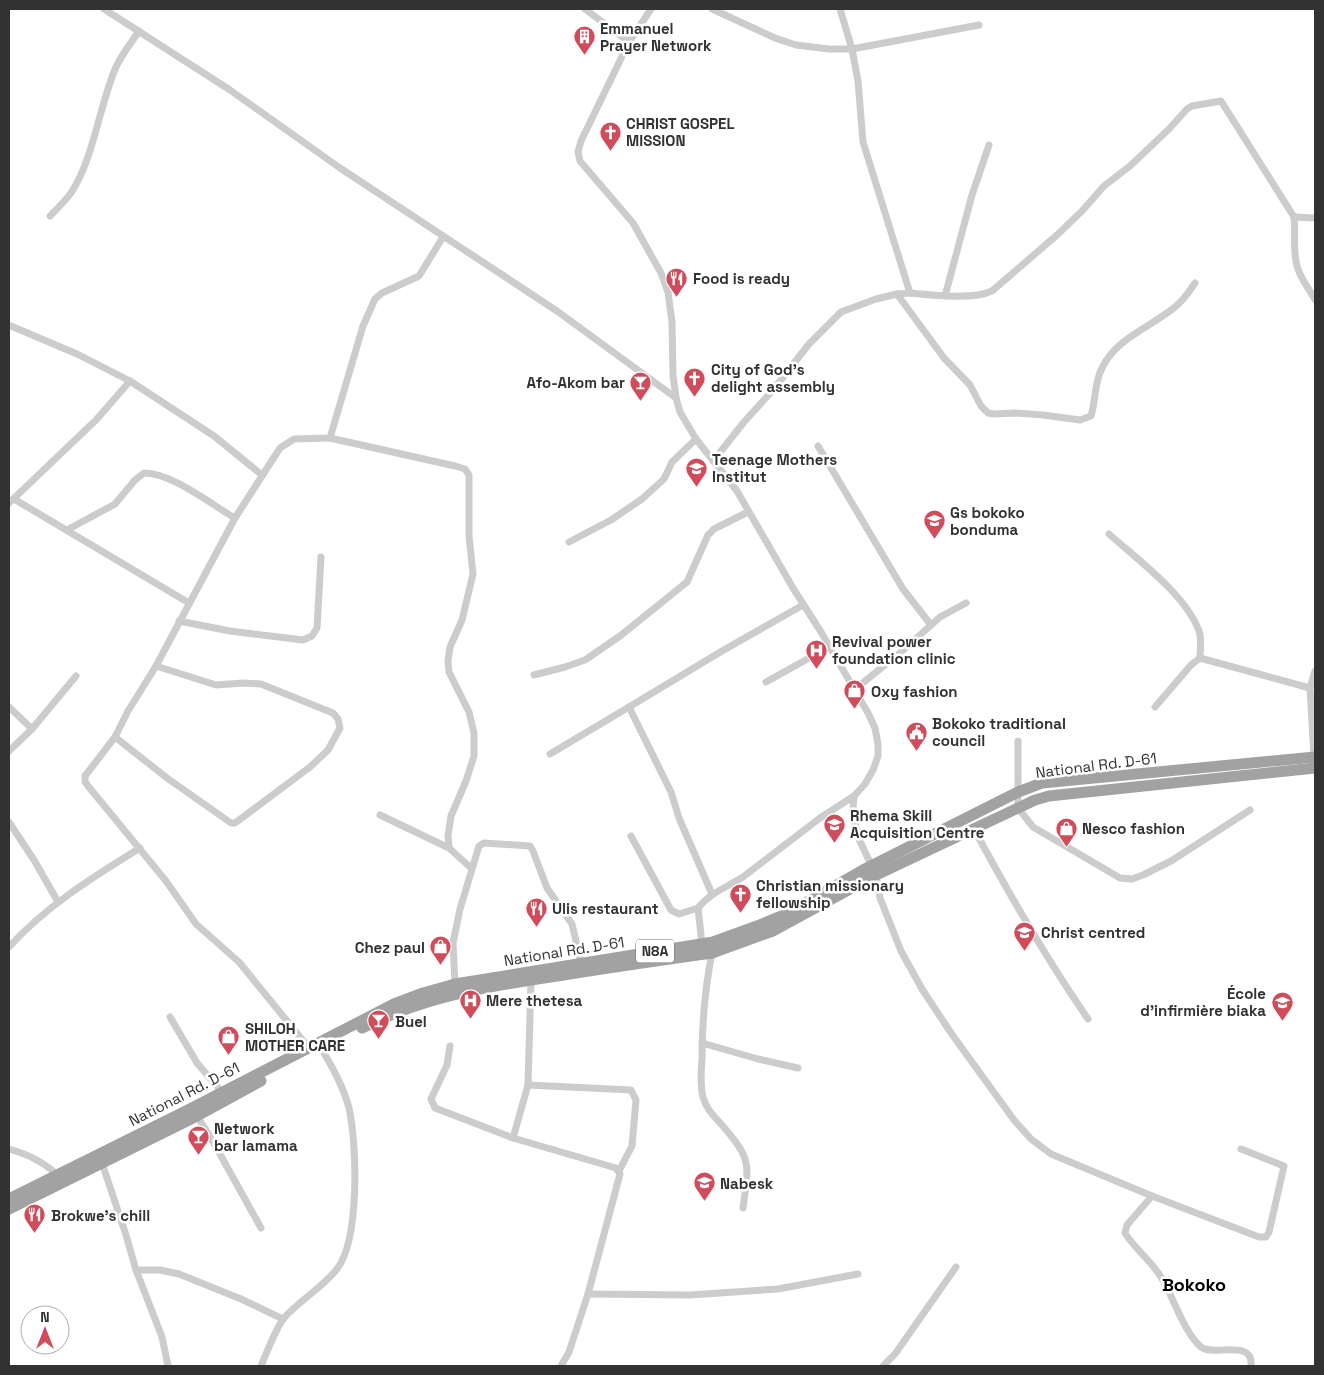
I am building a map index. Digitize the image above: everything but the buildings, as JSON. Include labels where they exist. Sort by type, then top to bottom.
[{"type":"highway","name":"National Rd. D-61","points":[[9,1199],[316,1047],[427,1002],[457,993],[531,980],[712,953],[773,931],[874,871],[1018,792],[1042,783],[1315,761]]},
{"type":"highway","name":"National Rd. D-61","points":[[9,1209],[197,1116],[394,1004],[423,993],[455,984],[713,942],[786,914],[874,871],[974,829],[1035,800],[1049,796],[1315,761]]},
{"type":"street","points":[[104,9],[230,90],[340,168],[557,312],[676,398]]},
{"type":"street","points":[[585,9],[630,42]]},
{"type":"street","points":[[631,836],[671,910],[679,914],[698,908],[712,894],[743,877],[820,818],[854,796],[865,784],[878,756],[875,728],[868,713],[737,491],[696,439],[680,412],[673,375],[672,322],[668,292],[661,273],[633,223],[580,161],[578,152],[581,141],[630,42],[651,9]]},
{"type":"street","points":[[712,9],[775,38],[796,44],[829,49],[852,49],[979,25]]},
{"type":"street","points":[[840,9],[852,49],[858,82],[863,142],[910,293]]},
{"type":"street","points":[[50,216],[70,194],[81,173],[117,64],[139,31]]},
{"type":"street","points":[[714,460],[809,344],[841,312],[876,299],[897,294],[910,293],[946,296],[985,294],[992,291],[1057,235],[1104,186],[1130,166],[1192,106],[1221,101],[1294,217],[1298,269],[1315,300]]},
{"type":"street","points":[[946,296],[972,194],[989,145]]},
{"type":"street","points":[[1294,217],[1315,218]]},
{"type":"street","points":[[330,438],[363,326],[375,299],[382,293],[418,276],[443,236]]},
{"type":"street","points":[[897,294],[944,358],[970,385],[981,406],[988,413],[1043,415],[1080,420],[1091,416],[1095,404],[1097,380],[1102,366],[1114,350],[1176,307],[1195,284]]},
{"type":"street","points":[[10,327],[77,354],[130,381],[214,436],[262,475]]},
{"type":"street","points":[[130,381],[96,420],[11,501],[67,530],[189,603]]},
{"type":"street","points":[[261,1366],[283,1319],[338,1267],[345,1252],[352,1219],[355,1186],[354,1140],[348,1108],[341,1087],[316,1047],[239,962],[196,924],[166,881],[85,782],[85,776],[115,737],[128,711],[156,666],[235,518],[280,448],[294,439],[330,438],[455,466],[464,470],[468,475],[469,536],[473,574],[462,620],[450,647],[448,662],[449,672],[469,712],[474,733],[474,756],[466,782],[451,816],[448,836],[449,848]]},
{"type":"street","points":[[569,542],[610,520],[642,499],[664,479],[672,462],[696,439]]},
{"type":"street","points":[[818,446],[903,589],[931,625]]},
{"type":"street","points":[[67,530],[115,504],[135,480],[144,473],[158,474],[182,485],[235,518]]},
{"type":"street","points":[[534,675],[586,660],[620,636],[687,582],[708,535],[714,529],[748,512]]},
{"type":"street","points":[[1109,534],[1167,586],[1187,610],[1200,632],[1200,658],[1155,707]]},
{"type":"street","points":[[179,621],[230,631],[304,640],[312,636],[317,628],[321,557]]},
{"type":"street","points":[[854,690],[940,617],[966,604]]},
{"type":"street","points":[[550,754],[722,651],[804,605]]},
{"type":"street","points":[[766,682],[828,647]]},
{"type":"street","points":[[1200,658],[1310,688]]},
{"type":"street","points":[[115,737],[167,778],[231,823],[235,823],[310,767],[328,750],[340,728],[338,719],[333,713],[261,684],[216,685],[156,666]]},
{"type":"street","points":[[1315,670],[1310,688],[1315,761]]},
{"type":"street","points":[[9,751],[32,729],[76,676]]},
{"type":"street","points":[[9,707],[32,729]]},
{"type":"street","points":[[629,707],[671,792],[682,826],[712,894]]},
{"type":"street","points":[[1018,741],[1018,808],[1033,827],[1120,878],[1132,879],[1170,861],[1250,810]]},
{"type":"street","points":[[854,796],[853,809],[856,835],[874,871],[880,898],[902,951],[922,989],[951,1033],[1014,1120],[1031,1139],[1051,1154],[1259,1238],[1266,1237],[1269,1232],[1284,1166],[1240,1149]]},
{"type":"street","points":[[380,815],[449,848],[471,868]]},
{"type":"street","points":[[9,822],[58,902]]},
{"type":"street","points":[[974,829],[1023,919],[1058,976],[1088,1019]]},
{"type":"street","points":[[455,984],[452,943],[471,868],[479,846],[484,843],[530,846],[534,851],[547,888],[572,924],[581,963]]},
{"type":"street","points":[[9,947],[23,932],[58,902],[81,885],[140,848]]},
{"type":"street","points":[[698,908],[702,944]]},
{"type":"street","points":[[712,953],[707,981],[702,1043],[702,1095],[707,1109],[744,1153],[748,1173],[743,1208]]},
{"type":"street","points":[[513,1138],[528,1085],[531,980]]},
{"type":"street","points":[[170,1017],[197,1063],[222,1092]]},
{"type":"street","points":[[702,1043],[798,1068]]},
{"type":"street","points":[[450,1046],[447,1065],[431,1099],[435,1108],[513,1138],[616,1168],[619,1171]]},
{"type":"street","points":[[528,1085],[631,1090],[636,1100],[632,1146],[619,1171],[588,1294],[569,1352],[561,1366]]},
{"type":"street","points":[[197,1116],[261,1228]]},
{"type":"street","points":[[9,1149],[28,1155],[43,1163],[58,1175]]},
{"type":"street","points":[[102,1163],[136,1270],[162,1337],[168,1366]]},
{"type":"street","points":[[1152,1196],[1126,1225],[1125,1233],[1133,1246],[1151,1263],[1160,1275],[1171,1299],[1192,1335],[1202,1348],[1245,1352],[1250,1358],[1251,1366]]},
{"type":"street","points":[[883,1366],[895,1354],[956,1267]]},
{"type":"street","points":[[136,1270],[160,1270],[179,1274],[241,1299],[283,1319]]},
{"type":"street","points":[[588,1294],[690,1295],[778,1289],[858,1274]]},
{"type":"place","name":"Emmanuel Prayer Network","points":[[584,56]]},
{"type":"place","name":"CHRIST GOSPEL MISSION","points":[[610,151]]},
{"type":"place","name":"Food is ready","points":[[677,297]]},
{"type":"place","name":"City of God's delight assembly","points":[[695,397]]},
{"type":"place","name":"Afo-Akom bar","points":[[641,401]]},
{"type":"place","name":"Teenage Mothers Institut","points":[[696,487]]},
{"type":"place","name":"Gs bokoko bonduma","points":[[934,540]]},
{"type":"place","name":"Revival power foundation clinic","points":[[816,669]]},
{"type":"place","name":"Oxy fashion","points":[[855,710]]},
{"type":"place","name":"Bokoko traditional council","points":[[916,751]]},
{"type":"place","name":"Rhema Skill Acquisition Centre","points":[[834,843]]},
{"type":"place","name":"Nesco fashion","points":[[1066,847]]},
{"type":"place","name":"Christian missionary fellowship","points":[[740,913]]},
{"type":"place","name":"Ulis restaurant","points":[[536,927]]},
{"type":"place","name":"Christ centred","points":[[1025,951]]},
{"type":"place","name":"Chez paul","points":[[441,966]]},
{"type":"place","name":"Mere thetesa","points":[[470,1019]]},
{"type":"place","name":"École d'infirmière biaka","points":[[1282,1021]]},
{"type":"place","name":"Buel","points":[[379,1040]]},
{"type":"place","name":"SHILOH MOTHER CARE","points":[[229,1056]]},
{"type":"place","name":"Network bar lamama","points":[[198,1156]]},
{"type":"place","name":"Nabesk","points":[[704,1202]]},
{"type":"place","name":"Brokwe's chill","points":[[35,1234]]},
{"type":"district","name":"Bokoko","points":[[1194,1284]]}]
